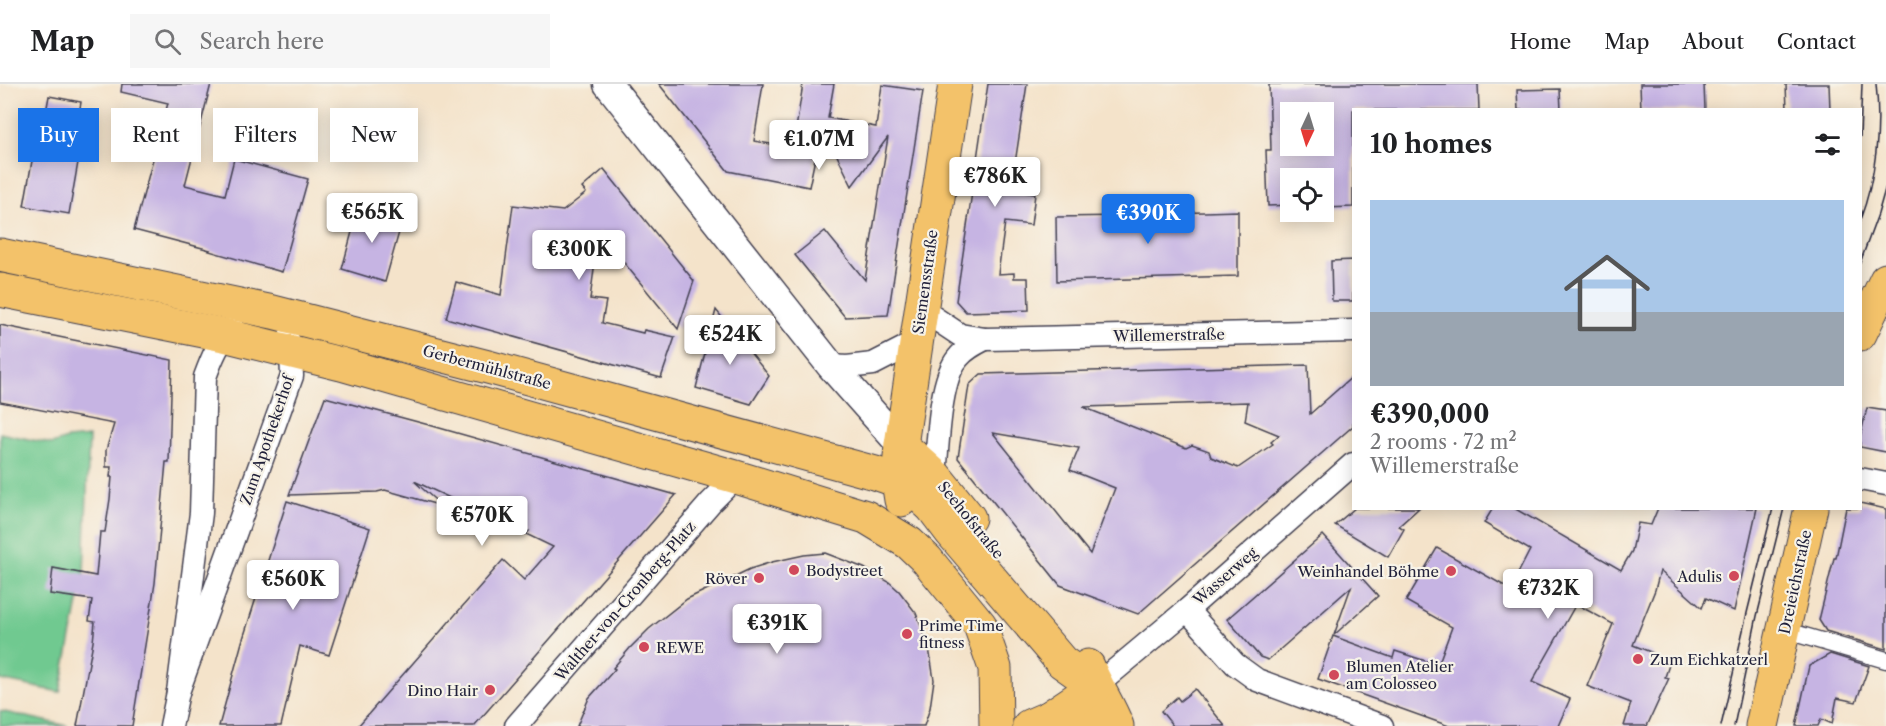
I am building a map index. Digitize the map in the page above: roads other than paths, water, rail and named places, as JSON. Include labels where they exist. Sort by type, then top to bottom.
[{"type":"main road","name":"Siemensstraße","points":[[909,543],[898,481],[901,445],[955,84]]},
{"type":"main road","name":"Gerbermühlstraße","points":[[0,255],[273,312],[488,367],[875,473],[898,481],[914,490],[932,507],[951,532]]},
{"type":"main road","points":[[0,290],[224,336],[341,364],[866,517],[909,543],[927,560],[980,625],[994,668],[996,726]]},
{"type":"main road","name":"Seehofstraße","points":[[901,445],[935,476],[1087,665],[1118,726]]},
{"type":"main road","name":"Dreieichstraße","points":[[1762,726],[1811,510]]},
{"type":"main road","name":"Seehofstraße","points":[[951,532],[1062,662],[1096,686]]},
{"type":"main road","points":[[1040,722],[1096,686]]},
{"type":"main road","points":[[1040,722],[1066,719],[1091,726]]},
{"type":"street","name":"Seehofstraße","points":[[608,84],[831,366],[901,445]]},
{"type":"street","name":"Willemerstraße","points":[[921,309],[960,335],[985,339],[1352,331]]},
{"type":"street","name":"Zum Apothekerhof","points":[[171,726],[178,692],[201,513],[205,377],[212,357],[224,336],[236,323],[273,312],[282,325],[291,352],[292,376],[178,692]]},
{"type":"street","points":[[935,476],[949,372],[957,358],[968,348],[985,339]]},
{"type":"street","points":[[831,366],[873,364],[916,342]]},
{"type":"street","name":"Wasserweg","points":[[1096,686],[1187,610],[1352,465]]},
{"type":"street","name":"Walther-von-Cronberg-Platz","points":[[516,726],[735,477]]},
{"type":"street","points":[[1862,479],[1886,484]]},
{"type":"street","points":[[1187,610],[1235,664],[1257,680],[1382,726]]},
{"type":"street","points":[[1784,630],[1886,660]]},
{"type":"tram line","points":[[1861,108],[1862,84]]},
{"type":"tram line","points":[[1862,214],[1870,187],[1876,153],[1878,118],[1876,84]]},
{"type":"tram line","points":[[1862,258],[1886,186]]},
{"type":"tram line","points":[[1721,726],[1773,510]]},
{"type":"tram line","points":[[1734,726],[1757,616],[1784,510]]},
{"type":"place","name":"Bodystreet","points":[[794,570]]},
{"type":"place","name":"Weinhandel Böhme","points":[[1451,571]]},
{"type":"place","name":"Adulis","points":[[1734,576]]},
{"type":"place","name":"Röver","points":[[759,578]]},
{"type":"place","name":"Prime Time fitness","points":[[907,634]]},
{"type":"place","name":"REWE","points":[[644,647]]},
{"type":"place","name":"Zum Eichkatzerl","points":[[1638,659]]},
{"type":"place","name":"Blumen Atelier am Colosseo","points":[[1334,675]]},
{"type":"place","name":"Dino Hair","points":[[490,690]]}]
